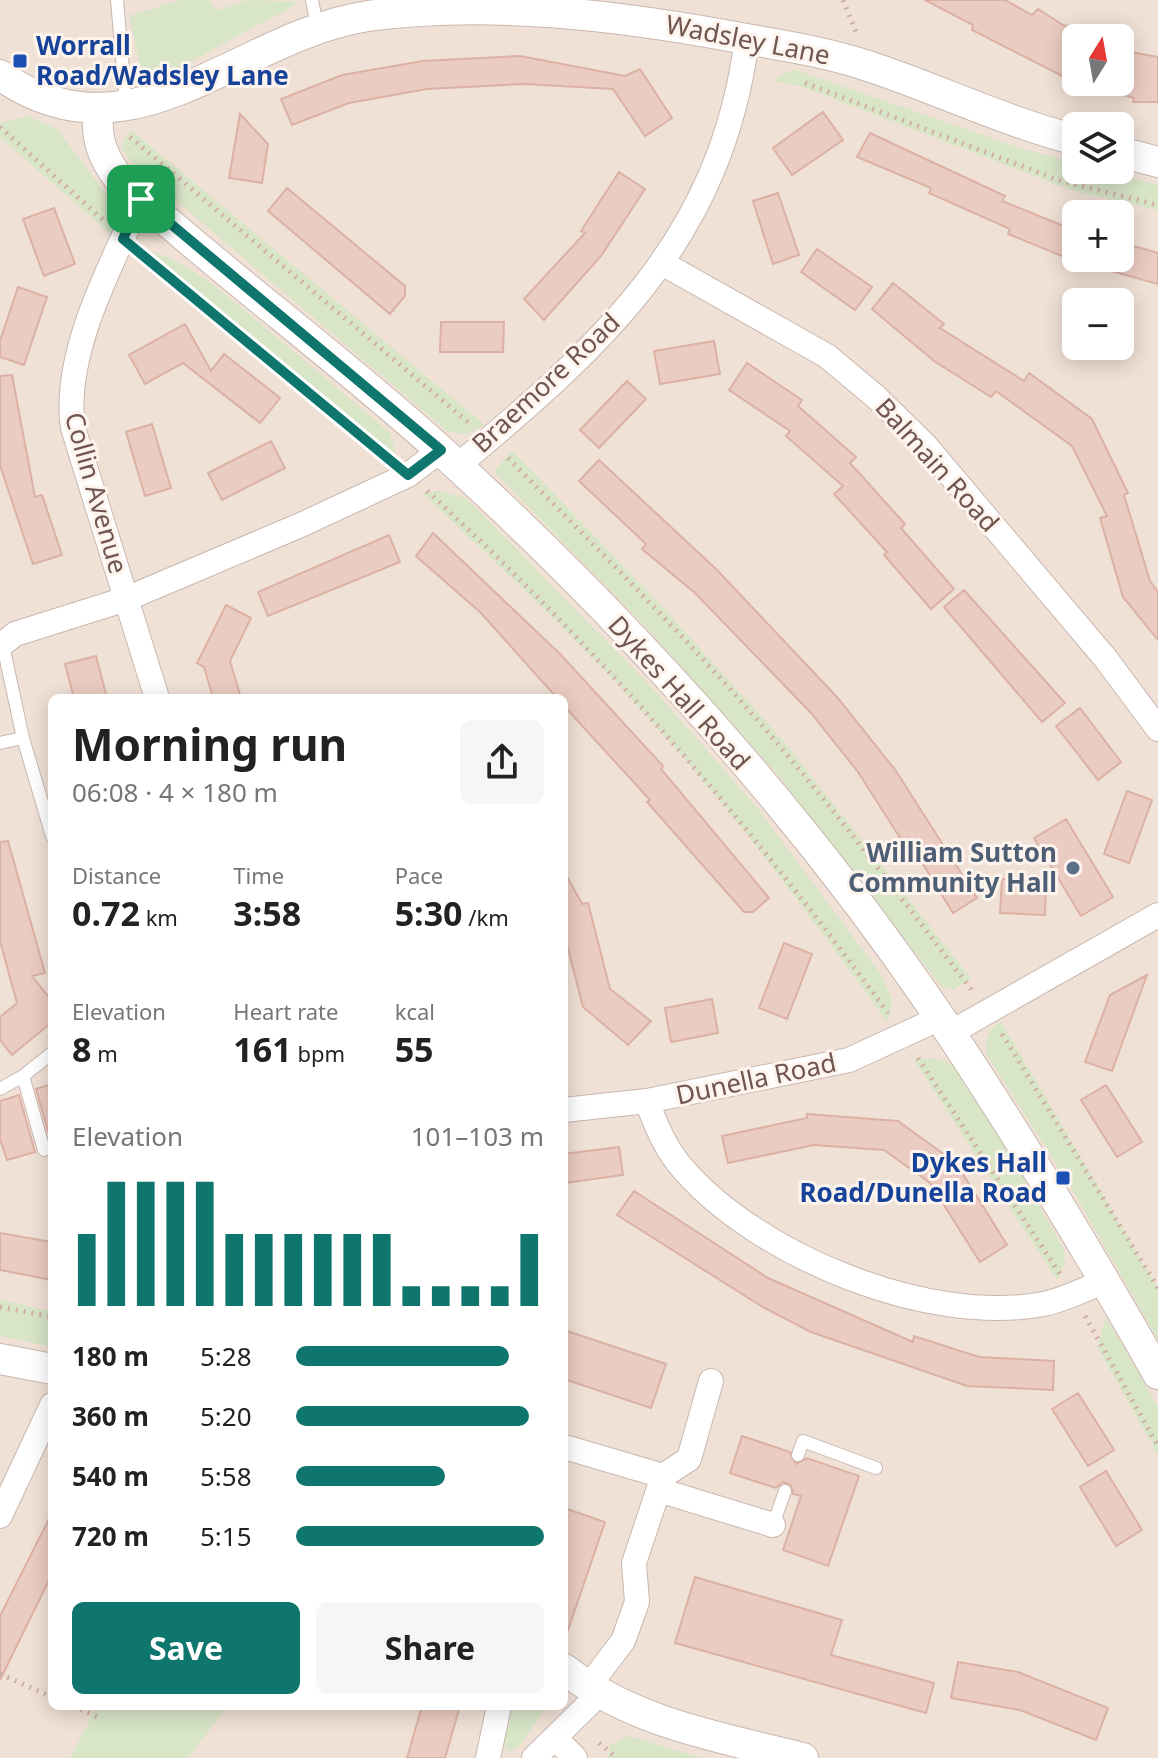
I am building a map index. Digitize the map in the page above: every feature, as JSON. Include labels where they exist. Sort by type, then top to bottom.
[{"type":"street","name":"Wadsley Lane","points":[[0,75],[48,102],[112,108],[198,83],[314,13],[369,15],[487,8],[665,24],[811,49],[871,67],[1062,137]]},
{"type":"street","name":"Braemore Road","points":[[5,642],[15,634],[126,599],[448,458],[602,336],[662,263],[699,205],[724,147],[740,90],[747,39]]},
{"type":"street","name":"Dykes Hall Road","points":[[112,108],[96,136],[105,159],[141,199],[448,458],[662,669],[831,871],[945,1026],[1105,1281],[1158,1374]]},
{"type":"street","points":[[1134,156],[1158,162]]},
{"type":"street","name":"Collin Avenue","points":[[141,199],[104,282],[74,374],[69,402],[73,428],[156,694]]},
{"type":"street","name":"Balmain Road","points":[[662,263],[827,356],[876,397],[925,445],[982,512],[1106,659],[1158,729]]},
{"type":"street","name":"Dunella Road","points":[[568,1110],[647,1101],[849,1060],[904,1036],[945,1026],[1158,915]]},
{"type":"street","points":[[647,1101],[666,1146],[702,1189],[744,1221],[832,1271],[877,1287],[968,1306],[1044,1304],[1105,1281]]},
{"type":"street","points":[[0,1359],[48,1368]]},
{"type":"street","points":[[534,1758],[556,1739],[583,1684],[623,1641],[637,1602],[634,1563],[661,1483],[689,1459],[711,1381]]},
{"type":"street","points":[[0,1516],[48,1414]]},
{"type":"street","points":[[568,1448],[773,1525]]},
{"type":"street","points":[[583,1684],[677,1727],[803,1758]]},
{"type":"street","points":[[488,1758],[498,1710]]},
{"type":"street","points":[[556,1739],[575,1758]]},
{"type":"lane","points":[[112,108],[117,0]]},
{"type":"lane","points":[[5,642],[4,650],[23,738],[48,822]]},
{"type":"lane","points":[[0,743],[23,738]]},
{"type":"lane","points":[[0,1089],[48,1056]]},
{"type":"lane","points":[[23,1076],[44,1150]]},
{"type":"lane","points":[[798,1455],[803,1441],[876,1468]]},
{"type":"lane","points":[[773,1525],[785,1491]]},
{"type":"path","points":[[802,82],[1061,181],[1158,205]]},
{"type":"path","points":[[0,127],[123,239],[408,475],[605,664],[802,896],[904,1036],[1073,1294],[1158,1446]]},
{"type":"path","points":[[0,1307],[48,1316]]},
{"type":"path","points":[[0,1674],[48,1695]]},
{"type":"path","points":[[82,1710],[100,1718]]},
{"type":"shaded area","points":[[0,0],[1158,0],[1158,1758],[0,1758]]},
{"type":"green space","points":[[180,0],[210,0],[216,11],[247,0],[301,2],[162,77],[143,79],[129,16]]},
{"type":"green space","points":[[793,69],[1023,149],[1062,159],[1062,184],[1134,184],[1134,178],[1158,185],[1158,210],[1134,204],[1134,200],[1114,200],[1071,190],[800,86],[773,81]]},
{"type":"green space","points":[[29,116],[57,129],[110,199],[116,218],[111,235],[0,137],[0,123]]},
{"type":"green space","points":[[130,129],[485,425],[466,434],[448,432],[131,162],[121,148]]},
{"type":"green space","points":[[153,252],[171,258],[214,285],[389,432],[395,450],[390,469],[138,257]]},
{"type":"green space","points":[[512,450],[659,603],[782,739],[971,978],[953,990],[941,986],[777,774],[644,625],[494,472]]},
{"type":"green space","points":[[440,491],[467,499],[655,691],[758,809],[880,973],[892,999],[888,1023],[758,849],[675,748],[584,649],[422,493]]},
{"type":"green space","points":[[1001,1021],[1158,1289],[1158,1340],[1072,1189],[987,1055],[988,1036]]},
{"type":"green space","points":[[935,1058],[953,1065],[990,1120],[1064,1249],[1065,1263],[1057,1280],[914,1060]]},
{"type":"green space","points":[[0,1300],[48,1310],[48,1346],[0,1336]]},
{"type":"green space","points":[[1106,1317],[1158,1407],[1158,1455],[1097,1347]]},
{"type":"green space","points":[[95,1710],[225,1710],[188,1758],[70,1758]]},
{"type":"green space","points":[[510,1710],[544,1710],[522,1743],[509,1752],[503,1745]]},
{"type":"green space","points":[[629,1736],[701,1758],[608,1758],[610,1745]]},
{"type":"building","points":[[925,0],[1005,0],[1032,15],[1038,9],[1062,24],[1062,76],[972,30],[973,25]]},
{"type":"building","points":[[1134,53],[1158,57],[1158,102],[1133,102],[1134,98],[1126,96],[1134,96]]},
{"type":"building","points":[[520,56],[625,76],[640,69],[672,118],[645,136],[613,89],[525,84],[427,89],[349,103],[292,125],[281,99],[342,75],[423,61]]},
{"type":"building","points":[[823,112],[843,140],[792,175],[773,148]]},
{"type":"building","points":[[240,114],[268,144],[262,183],[229,178]]},
{"type":"building","points":[[870,133],[1005,196],[1002,201],[1062,225],[1062,256],[1008,234],[1010,229],[929,193],[931,188],[857,157]]},
{"type":"building","points":[[619,172],[645,189],[601,256],[544,320],[524,299],[585,233],[581,231]]},
{"type":"building","points":[[287,188],[405,286],[405,296],[390,314],[268,211]]},
{"type":"building","points":[[778,193],[799,255],[773,264],[753,201]]},
{"type":"building","points":[[54,208],[75,264],[44,276],[23,219]]},
{"type":"building","points":[[1134,246],[1158,253],[1158,284],[1115,272],[1134,272]]},
{"type":"building","points":[[817,249],[872,287],[855,310],[801,272]]},
{"type":"building","points":[[893,283],[944,324],[940,328],[1024,381],[1029,373],[1092,419],[1128,493],[1124,495],[1150,581],[1158,592],[1158,640],[1123,597],[1100,518],[1107,516],[1072,446],[996,391],[991,397],[934,361],[872,309]]},
{"type":"building","points":[[18,287],[47,297],[24,365],[0,357],[0,341]]},
{"type":"building","points":[[441,322],[504,322],[503,352],[440,352]]},
{"type":"building","points":[[185,324],[211,371],[224,354],[280,398],[260,423],[183,363],[145,384],[129,355]]},
{"type":"building","points":[[714,341],[720,374],[660,384],[654,351]]},
{"type":"building","points":[[747,363],[802,400],[798,406],[856,457],[850,463],[905,524],[901,528],[954,589],[931,609],[884,555],[887,552],[834,494],[843,486],[786,436],[790,431],[729,390]]},
{"type":"building","points":[[12,375],[35,497],[42,495],[62,555],[33,564],[0,465],[0,376]]},
{"type":"building","points":[[627,381],[646,399],[599,448],[580,430]]},
{"type":"building","points":[[152,424],[171,488],[145,496],[126,432]]},
{"type":"building","points":[[271,441],[285,468],[222,500],[208,473]]},
{"type":"building","points":[[599,460],[716,569],[837,697],[896,771],[977,898],[953,913],[907,838],[902,841],[858,772],[811,713],[695,593],[642,549],[646,544],[579,481]]},
{"type":"building","points":[[433,533],[561,655],[663,766],[661,769],[769,898],[753,912],[744,912],[647,802],[650,800],[568,710],[568,694],[553,694],[481,613],[416,556]]},
{"type":"building","points":[[389,535],[400,562],[268,616],[258,592]]},
{"type":"building","points":[[964,590],[1065,703],[1042,722],[944,607]]},
{"type":"building","points":[[226,605],[251,618],[230,661],[240,694],[212,694],[204,667],[197,663]]},
{"type":"building","points":[[96,656],[106,694],[73,694],[65,664]]},
{"type":"building","points":[[1080,708],[1121,762],[1098,780],[1056,726]]},
{"type":"building","points":[[1127,791],[1152,800],[1129,863],[1104,854]]},
{"type":"building","name":"William Sutton Community Hall","points":[[1066,819],[1113,897],[1081,916],[1034,838]]},
{"type":"building","points":[[8,841],[45,973],[32,976],[48,996],[48,1025],[12,1055],[0,1040],[0,1017],[17,1003],[0,941],[0,842]]},
{"type":"building","points":[[568,878],[582,904],[588,903],[610,989],[651,1021],[628,1045],[583,1007],[568,949]]},
{"type":"building","points":[[1002,879],[1046,881],[1045,915],[1000,913]]},
{"type":"building","points":[[784,943],[812,954],[787,1019],[759,1008]]},
{"type":"building","points":[[1147,975],[1112,1071],[1085,1062],[1110,995]]},
{"type":"building","points":[[712,999],[718,1033],[671,1042],[665,1008]]},
{"type":"building","points":[[48,1085],[48,1131],[36,1089]]},
{"type":"building","points":[[1106,1085],[1142,1142],[1117,1157],[1081,1100]]},
{"type":"building","points":[[19,1095],[35,1152],[7,1160],[0,1139],[0,1101]]},
{"type":"building","points":[[807,1114],[898,1121],[956,1163],[1007,1245],[980,1262],[930,1183],[884,1150],[814,1145],[728,1163],[722,1136],[807,1118]]},
{"type":"building","points":[[619,1147],[623,1175],[568,1182],[568,1153]]},
{"type":"building","points":[[634,1191],[768,1278],[913,1342],[914,1336],[979,1357],[1054,1361],[1053,1390],[967,1386],[811,1332],[761,1306],[617,1215]]},
{"type":"building","points":[[0,1233],[48,1241],[48,1279],[0,1270]]},
{"type":"building","points":[[568,1331],[666,1364],[651,1408],[568,1380]]},
{"type":"building","points":[[1078,1393],[1114,1450],[1088,1466],[1052,1409]]},
{"type":"building","points":[[742,1436],[790,1452],[796,1464],[807,1458],[859,1476],[828,1566],[783,1550],[801,1496],[793,1494],[791,1485],[783,1482],[776,1488],[730,1473]]},
{"type":"building","points":[[1106,1471],[1142,1530],[1116,1546],[1080,1487]]},
{"type":"building","points":[[568,1509],[605,1522],[568,1630]]},
{"type":"building","points":[[48,1521],[48,1582],[0,1680],[0,1616]]},
{"type":"building","points":[[695,1577],[842,1620],[831,1655],[934,1683],[926,1713],[675,1643]]},
{"type":"building","points":[[958,1662],[1018,1672],[1108,1708],[1096,1740],[1020,1710],[951,1698]]},
{"type":"building","points":[[421,1710],[459,1710],[445,1758],[407,1758]]},
{"type":"place","name":"Worrall Road/Wadsley Lane","points":[[20,61]]},
{"type":"place","name":"William Sutton Community Hall","points":[[1073,868]]},
{"type":"place","name":"Dykes Hall Road/Dunella Road","points":[[1063,1178]]},
{"type":"route","points":[[141,199],[441,450],[408,475],[123,239],[141,199]]}]
